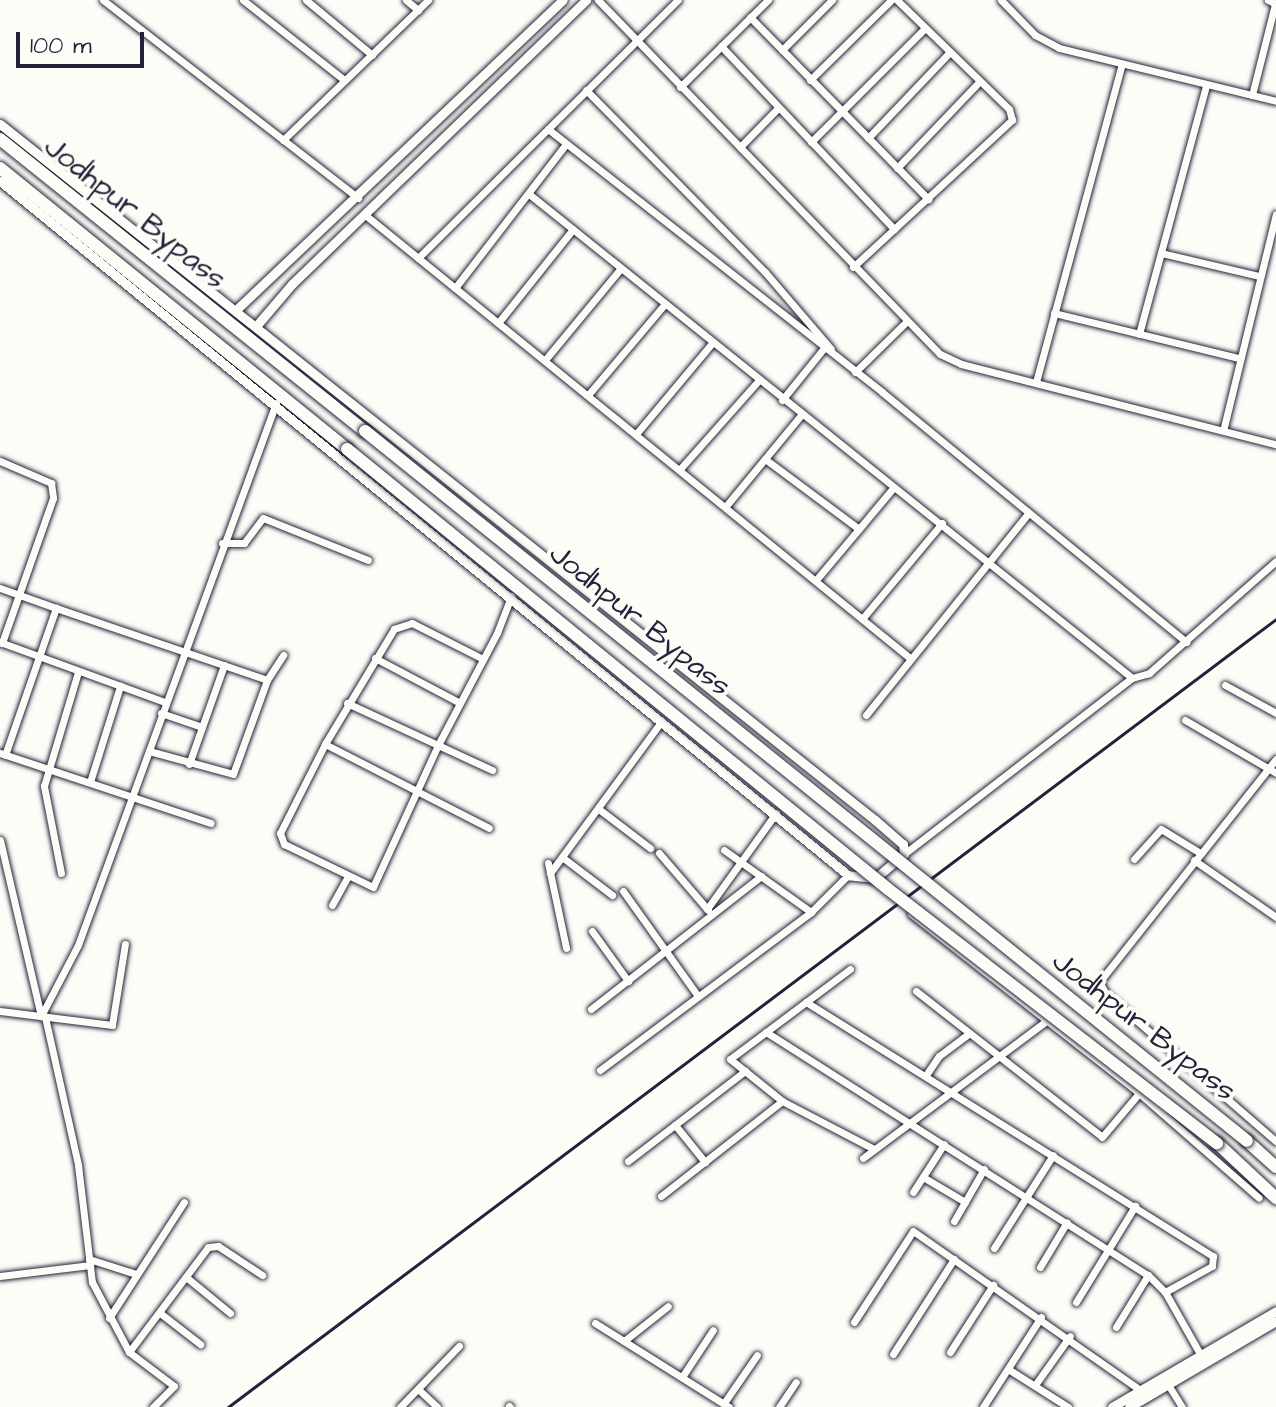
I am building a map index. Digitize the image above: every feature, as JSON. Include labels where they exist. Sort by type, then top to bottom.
[{"type":"highway","name":"Jodhpur Bypass","points":[[0,139],[1276,1167]]},
{"type":"highway","points":[[0,168],[888,889],[1217,1143],[1276,1198]]},
{"type":"street","points":[[103,0],[358,198]]},
{"type":"street","points":[[243,0],[343,79]]},
{"type":"street","points":[[306,0],[372,55]]},
{"type":"street","points":[[406,0],[418,10]]},
{"type":"street","points":[[283,140],[428,0]]},
{"type":"street","points":[[237,309],[358,198],[563,0]]},
{"type":"street","points":[[257,325],[364,214],[586,0]]},
{"type":"street","points":[[598,0],[905,323],[961,364],[1224,427],[1276,444]]},
{"type":"street","points":[[418,258],[678,0]]},
{"type":"street","points":[[680,87],[768,0]]},
{"type":"street","points":[[782,50],[832,0]]},
{"type":"street","points":[[810,80],[894,0],[1009,109],[1012,120],[853,267]]},
{"type":"street","points":[[1001,0],[1044,41],[1121,66],[1276,101]]},
{"type":"street","points":[[1252,95],[1269,2]]},
{"type":"street","points":[[750,17],[928,199]]},
{"type":"street","points":[[811,142],[925,28]]},
{"type":"street","points":[[721,46],[777,109],[894,229]]},
{"type":"street","points":[[868,138],[949,53]]},
{"type":"street","points":[[1036,382],[1121,66]]},
{"type":"street","points":[[897,168],[979,82]]},
{"type":"street","points":[[1139,334],[1206,86]]},
{"type":"street","points":[[586,90],[765,272],[840,360]]},
{"type":"street","points":[[740,147],[777,109]]},
{"type":"street","points":[[0,124],[237,309],[875,820],[903,844],[904,854]]},
{"type":"street","points":[[548,129],[855,372],[1186,642]]},
{"type":"street","points":[[455,288],[566,144]]},
{"type":"street","points":[[0,181],[276,403],[848,875],[868,880],[1139,1093],[1259,1198]]},
{"type":"street","points":[[529,194],[758,381],[990,561],[1132,678]]},
{"type":"street","points":[[364,214],[910,658]]},
{"type":"street","points":[[1224,427],[1238,358],[1276,214]]},
{"type":"street","points":[[498,323],[573,229]]},
{"type":"street","points":[[1161,253],[1259,276]]},
{"type":"street","points":[[545,360],[621,268]]},
{"type":"street","points":[[588,395],[665,304]]},
{"type":"street","points":[[1054,313],[1238,358]]},
{"type":"street","points":[[855,372],[905,323]]},
{"type":"street","points":[[636,434],[712,343]]},
{"type":"street","points":[[782,400],[824,348]]},
{"type":"street","points":[[680,469],[758,381]]},
{"type":"street","points":[[43,1016],[78,945],[222,543],[276,403]]},
{"type":"street","points":[[726,506],[801,415]]},
{"type":"street","points":[[765,459],[859,529]]},
{"type":"street","points":[[1,464],[53,487],[53,498],[1,643],[165,702]]},
{"type":"street","points":[[816,580],[894,487]]},
{"type":"street","points":[[866,715],[1027,515]]},
{"type":"street","points":[[222,543],[244,543],[263,518],[368,560]]},
{"type":"street","points":[[862,619],[942,523]]},
{"type":"street","points":[[868,880],[1132,678],[1149,673],[1276,561]]},
{"type":"street","points":[[0,588],[267,680]]},
{"type":"street","points":[[483,659],[407,621],[394,629],[325,744],[281,839],[289,848],[373,887],[438,745],[483,659],[511,596]]},
{"type":"street","points":[[56,608],[2,754],[211,823]]},
{"type":"street","points":[[149,751],[233,774],[267,680],[283,655]]},
{"type":"street","points":[[375,658],[460,703]]},
{"type":"street","points":[[189,764],[224,665]]},
{"type":"street","points":[[61,873],[45,801],[46,768],[78,672]]},
{"type":"street","points":[[1225,685],[1276,713]]},
{"type":"street","points":[[90,782],[120,686]]},
{"type":"street","points":[[347,703],[492,770]]},
{"type":"street","points":[[161,713],[202,727]]},
{"type":"street","points":[[1185,720],[1272,771]]},
{"type":"street","points":[[550,873],[600,810],[661,722]]},
{"type":"street","points":[[325,744],[489,828]]},
{"type":"street","points":[[1276,759],[1272,771],[1197,857],[1099,982],[1106,994],[1276,1141]]},
{"type":"street","points":[[600,810],[650,848]]},
{"type":"street","points":[[709,912],[776,813]]},
{"type":"street","points":[[1134,859],[1161,829],[1276,917]]},
{"type":"street","points":[[0,840],[78,1165],[92,1282],[129,1352],[173,1382],[172,1392],[153,1407]]},
{"type":"street","points":[[724,850],[811,912]]},
{"type":"street","points":[[659,853],[709,912]]},
{"type":"street","points":[[562,857],[612,895]]},
{"type":"street","points":[[548,863],[566,948]]},
{"type":"street","points":[[600,1070],[811,912],[848,875]]},
{"type":"street","points":[[332,905],[348,876]]},
{"type":"street","points":[[591,1009],[666,951],[709,912],[761,876]]},
{"type":"street","points":[[623,891],[698,996]]},
{"type":"street","points":[[592,931],[628,981]]},
{"type":"street","points":[[0,1011],[112,1025],[125,944]]},
{"type":"street","points":[[850,969],[730,1059],[782,1101],[874,1149]]},
{"type":"street","points":[[916,991],[1102,1137],[1139,1093]]},
{"type":"street","points":[[806,1002],[1213,1256],[1212,1266],[1165,1292]]},
{"type":"street","points":[[863,1158],[1046,1021]]},
{"type":"street","points":[[766,1032],[1148,1275],[1165,1292],[1199,1352]]},
{"type":"street","points":[[926,1075],[939,1056],[969,1033]]},
{"type":"street","points":[[628,1161],[745,1071]]},
{"type":"street","points":[[661,1196],[782,1101]]},
{"type":"street","points":[[675,1125],[705,1162]]},
{"type":"street","points":[[913,1192],[944,1144]]},
{"type":"street","points":[[994,1248],[1053,1155]]},
{"type":"street","points":[[954,1221],[984,1169]]},
{"type":"street","points":[[923,1177],[965,1202]]},
{"type":"street","points":[[109,1318],[184,1202]]},
{"type":"street","points":[[1076,1302],[1135,1206]]},
{"type":"street","points":[[1040,1267],[1067,1222]]},
{"type":"street","points":[[854,1322],[913,1231],[1070,1336],[1144,1392]]},
{"type":"street","points":[[129,1352],[213,1245],[262,1275]]},
{"type":"street","points":[[893,1354],[954,1259]]},
{"type":"street","points":[[0,1276],[90,1262],[136,1274]]},
{"type":"street","points":[[1116,1327],[1148,1275]]},
{"type":"street","points":[[186,1277],[230,1313]]},
{"type":"street","points":[[950,1352],[993,1285]]},
{"type":"street","points":[[624,1341],[668,1306]]},
{"type":"street","points":[[1129,1407],[1144,1392],[1199,1352],[1276,1311]]},
{"type":"street","points":[[160,1313],[200,1344]]},
{"type":"street","points":[[983,1407],[1041,1317]]},
{"type":"street","points":[[1112,1407],[1167,1383],[1276,1321]]},
{"type":"street","points":[[595,1323],[726,1405],[757,1355]]},
{"type":"street","points":[[682,1377],[713,1330]]},
{"type":"street","points":[[1035,1385],[1070,1336]]},
{"type":"street","points":[[400,1407],[459,1346]]},
{"type":"street","points":[[1008,1369],[1068,1407]]},
{"type":"street","points":[[779,1407],[796,1382]]},
{"type":"street","points":[[1167,1383],[1182,1407]]},
{"type":"street","points":[[418,1389],[437,1407]]},
{"type":"railway","points":[[228,1407],[1276,619]]}]
